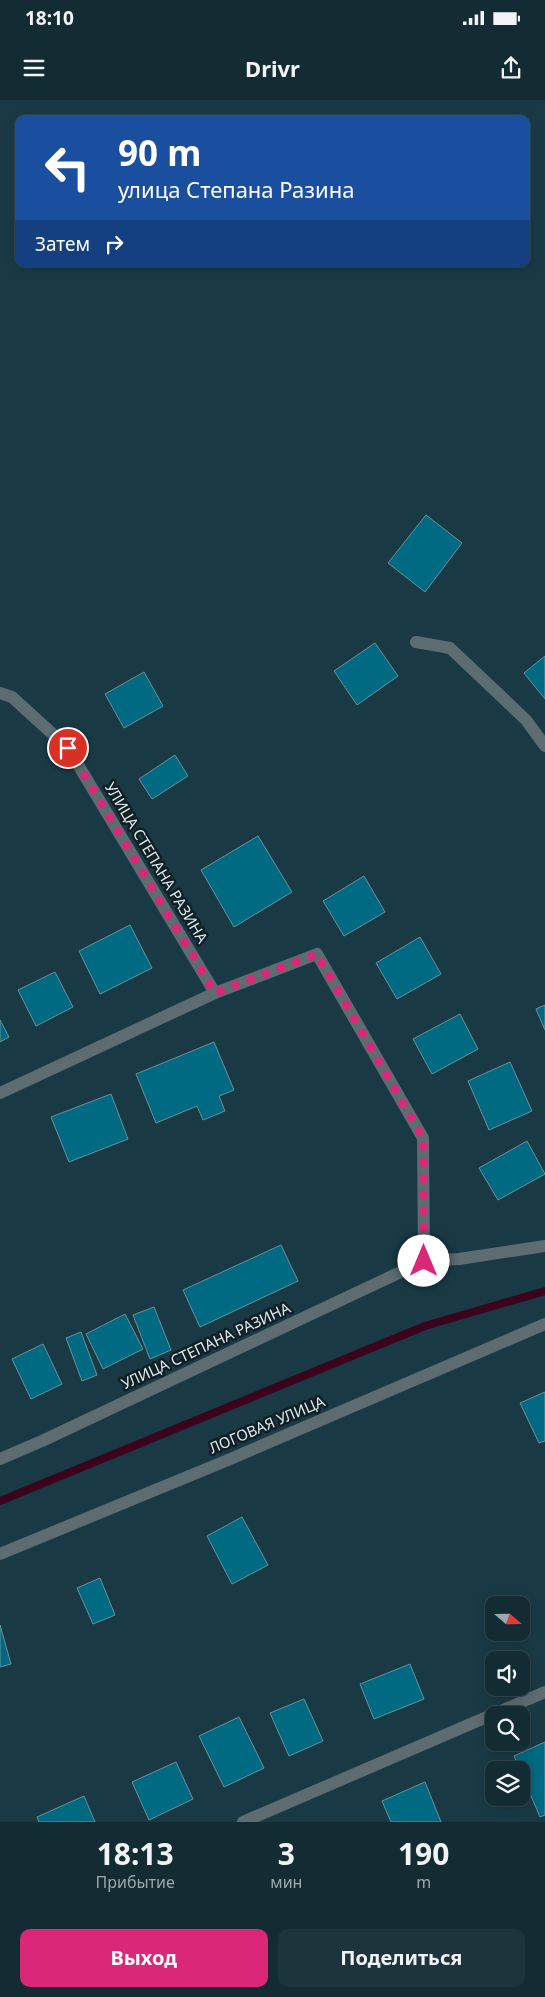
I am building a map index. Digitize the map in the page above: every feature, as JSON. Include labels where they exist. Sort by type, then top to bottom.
[{"type":"street","points":[[416,642],[450,648],[526,720],[545,746]]},
{"type":"street","name":"УЛИЦА СТЕПАНА РАЗИНА","points":[[0,693],[12,697],[68,748],[215,993]]},
{"type":"street","points":[[0,1093],[215,993],[317,954],[423,1138],[424,1261]]},
{"type":"street","name":"УЛИЦА СТЕПАНА РАЗИНА","points":[[0,1459],[42,1442],[424,1261],[459,1259],[545,1246]]},
{"type":"street","name":"ЛОГОВАЯ УЛИЦА","points":[[0,1554],[228,1460],[545,1324]]},
{"type":"street","points":[[244,1822],[545,1692]]},
{"type":"building","points":[[426,515],[462,543],[425,592],[388,563]]},
{"type":"building","points":[[375,643],[398,676],[357,705],[334,671]]},
{"type":"building","points":[[545,656],[545,699],[524,673]]},
{"type":"building","points":[[144,672],[163,706],[124,728],[105,694]]},
{"type":"building","points":[[175,755],[188,776],[152,799],[139,779]]},
{"type":"building","points":[[258,836],[292,892],[234,927],[201,870]]},
{"type":"building","points":[[364,876],[385,912],[344,936],[323,901]]},
{"type":"building","points":[[130,925],[152,968],[100,994],[79,951]]},
{"type":"building","points":[[420,937],[441,974],[397,999],[376,963]]},
{"type":"building","points":[[55,972],[73,1007],[36,1026],[18,990]]},
{"type":"building","points":[[545,1005],[545,1030],[536,1009]]},
{"type":"building","points":[[460,1014],[478,1049],[432,1074],[413,1039]]},
{"type":"building","points":[[0,1020],[9,1037],[0,1042]]},
{"type":"building","points":[[214,1042],[234,1090],[219,1096],[225,1111],[203,1120],[197,1106],[156,1123],[136,1074]]},
{"type":"building","points":[[510,1062],[532,1111],[489,1130],[468,1081]]},
{"type":"building","points":[[111,1094],[128,1139],[69,1162],[51,1117]]},
{"type":"building","points":[[527,1141],[545,1174],[498,1200],[479,1168]]},
{"type":"building","points":[[281,1245],[298,1281],[200,1327],[183,1290]]},
{"type":"building","points":[[154,1307],[171,1350],[150,1359],[133,1315]]},
{"type":"building","points":[[125,1314],[143,1349],[103,1369],[86,1334]]},
{"type":"building","points":[[81,1332],[97,1375],[82,1381],[66,1338]]},
{"type":"building","points":[[43,1344],[62,1384],[31,1399],[12,1359]]},
{"type":"building","points":[[545,1392],[545,1441],[539,1443],[520,1403]]},
{"type":"building","points":[[242,1517],[268,1565],[232,1584],[207,1536]]},
{"type":"building","points":[[100,1578],[115,1615],[93,1624],[77,1588]]},
{"type":"building","points":[[0,1625],[11,1664],[0,1667]]},
{"type":"building","points":[[410,1664],[424,1699],[374,1719],[360,1684]]},
{"type":"building","points":[[304,1699],[323,1741],[289,1756],[270,1713]]},
{"type":"building","points":[[239,1717],[264,1768],[224,1787],[199,1736]]},
{"type":"building","points":[[545,1742],[545,1815],[540,1817],[530,1794],[530,1761],[516,1761],[514,1756],[530,1751],[530,1749]]},
{"type":"building","points":[[176,1762],[193,1799],[149,1820],[132,1782]]},
{"type":"building","points":[[425,1782],[441,1822],[391,1822],[382,1801]]},
{"type":"building","points":[[84,1796],[95,1822],[39,1822],[37,1817]]},
{"type":"waterway","points":[[0,1501],[425,1326],[545,1291]]},
{"type":"route","points":[[68,748],[215,993],[317,954],[423,1138],[424,1261]]}]
